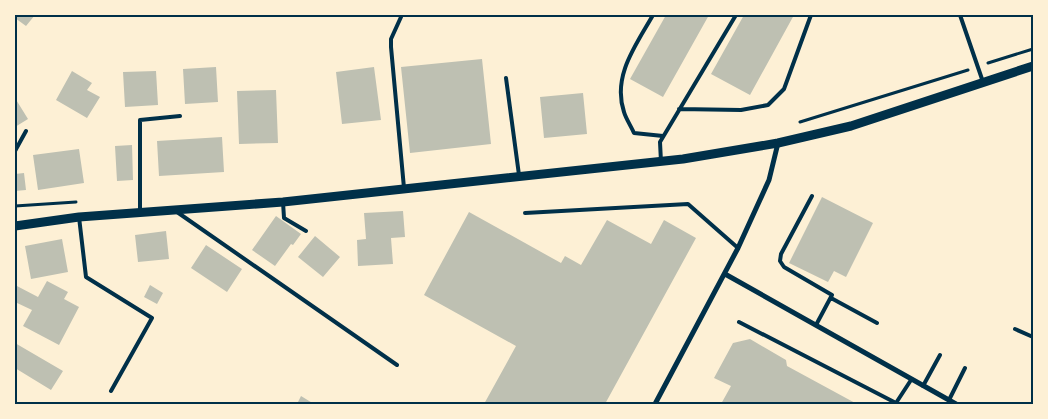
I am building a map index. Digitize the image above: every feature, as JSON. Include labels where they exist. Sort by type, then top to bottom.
[{"type":"street","points":[[15,226],[79,218],[283,202],[662,162],[778,143],[850,126],[1033,66]]},
{"type":"street","points":[[655,404],[738,248],[769,180],[778,143]]},
{"type":"street","points":[[725,274],[956,404]]},
{"type":"lane","points":[[653,15],[622,72],[620,90],[624,111],[634,133],[663,136]]},
{"type":"lane","points":[[662,162],[660,142],[663,136],[736,15]]},
{"type":"lane","points":[[679,109],[741,110],[768,104],[784,89],[811,15]]},
{"type":"lane","points":[[960,15],[983,82]]},
{"type":"lane","points":[[401,17],[391,39],[391,47],[404,190]]},
{"type":"lane","points":[[506,78],[519,178]]},
{"type":"lane","points":[[140,214],[140,120],[180,116]]},
{"type":"lane","points":[[15,151],[26,131]]},
{"type":"lane","points":[[812,196],[781,254],[780,262],[784,267],[832,295],[831,298],[877,323]]},
{"type":"lane","points":[[283,202],[284,218],[306,231]]},
{"type":"lane","points":[[525,213],[688,204],[738,248]]},
{"type":"lane","points":[[175,211],[397,365]]},
{"type":"lane","points":[[79,218],[86,276],[152,318],[111,391]]},
{"type":"lane","points":[[816,325],[831,298]]},
{"type":"lane","points":[[739,322],[896,403],[911,380]]},
{"type":"lane","points":[[1015,329],[1033,337]]},
{"type":"lane","points":[[924,386],[940,355]]},
{"type":"lane","points":[[949,400],[965,368]]},
{"type":"building","points":[[15,15],[35,15],[26,26],[15,18]]},
{"type":"building","points":[[666,15],[709,15],[663,97],[630,79]]},
{"type":"building","points":[[744,15],[794,15],[750,95],[711,74]]},
{"type":"building","points":[[482,59],[491,144],[410,153],[401,67]]},
{"type":"building","points":[[216,67],[218,102],[185,104],[183,69]]},
{"type":"building","points":[[374,67],[381,120],[342,124],[336,72]]},
{"type":"building","points":[[72,71],[92,83],[87,90],[100,97],[87,118],[56,100]]},
{"type":"building","points":[[156,71],[158,105],[125,107],[123,72]]},
{"type":"building","points":[[276,90],[278,143],[239,144],[237,91]]},
{"type":"building","points":[[583,93],[587,134],[544,138],[540,97]]},
{"type":"building","points":[[15,98],[28,119],[15,127]]},
{"type":"building","points":[[222,137],[224,172],[159,176],[157,141]]},
{"type":"building","points":[[132,145],[133,180],[117,181],[115,146]]},
{"type":"building","points":[[79,149],[84,183],[38,190],[33,155]]},
{"type":"building","points":[[24,173],[26,190],[15,191],[15,174]]},
{"type":"building","points":[[822,197],[873,223],[846,277],[834,271],[828,282],[789,263]]},
{"type":"building","points":[[403,211],[405,237],[391,238],[393,264],[358,266],[357,240],[366,239],[364,213]]},
{"type":"building","points":[[469,212],[561,263],[565,256],[581,265],[607,220],[651,244],[664,220],[696,238],[605,404],[484,404],[516,346],[424,295]]},
{"type":"building","points":[[276,216],[301,234],[275,266],[252,250]]},
{"type":"building","points":[[166,231],[169,259],[138,262],[135,235]]},
{"type":"building","points":[[315,236],[340,257],[323,277],[298,257]]},
{"type":"building","points":[[62,239],[68,272],[31,279],[25,246]]},
{"type":"building","points":[[206,245],[242,269],[227,292],[191,268]]},
{"type":"building","points":[[47,281],[68,292],[64,299],[79,307],[59,345],[23,326],[32,310],[15,302],[15,285],[38,297]]},
{"type":"building","points":[[150,285],[163,293],[157,304],[144,297]]},
{"type":"building","points":[[750,339],[786,360],[787,366],[857,404],[721,404],[731,386],[714,378],[733,343]]},
{"type":"building","points":[[15,343],[63,371],[51,390],[15,368]]},
{"type":"building","points":[[301,396],[314,404],[297,404]]}]
